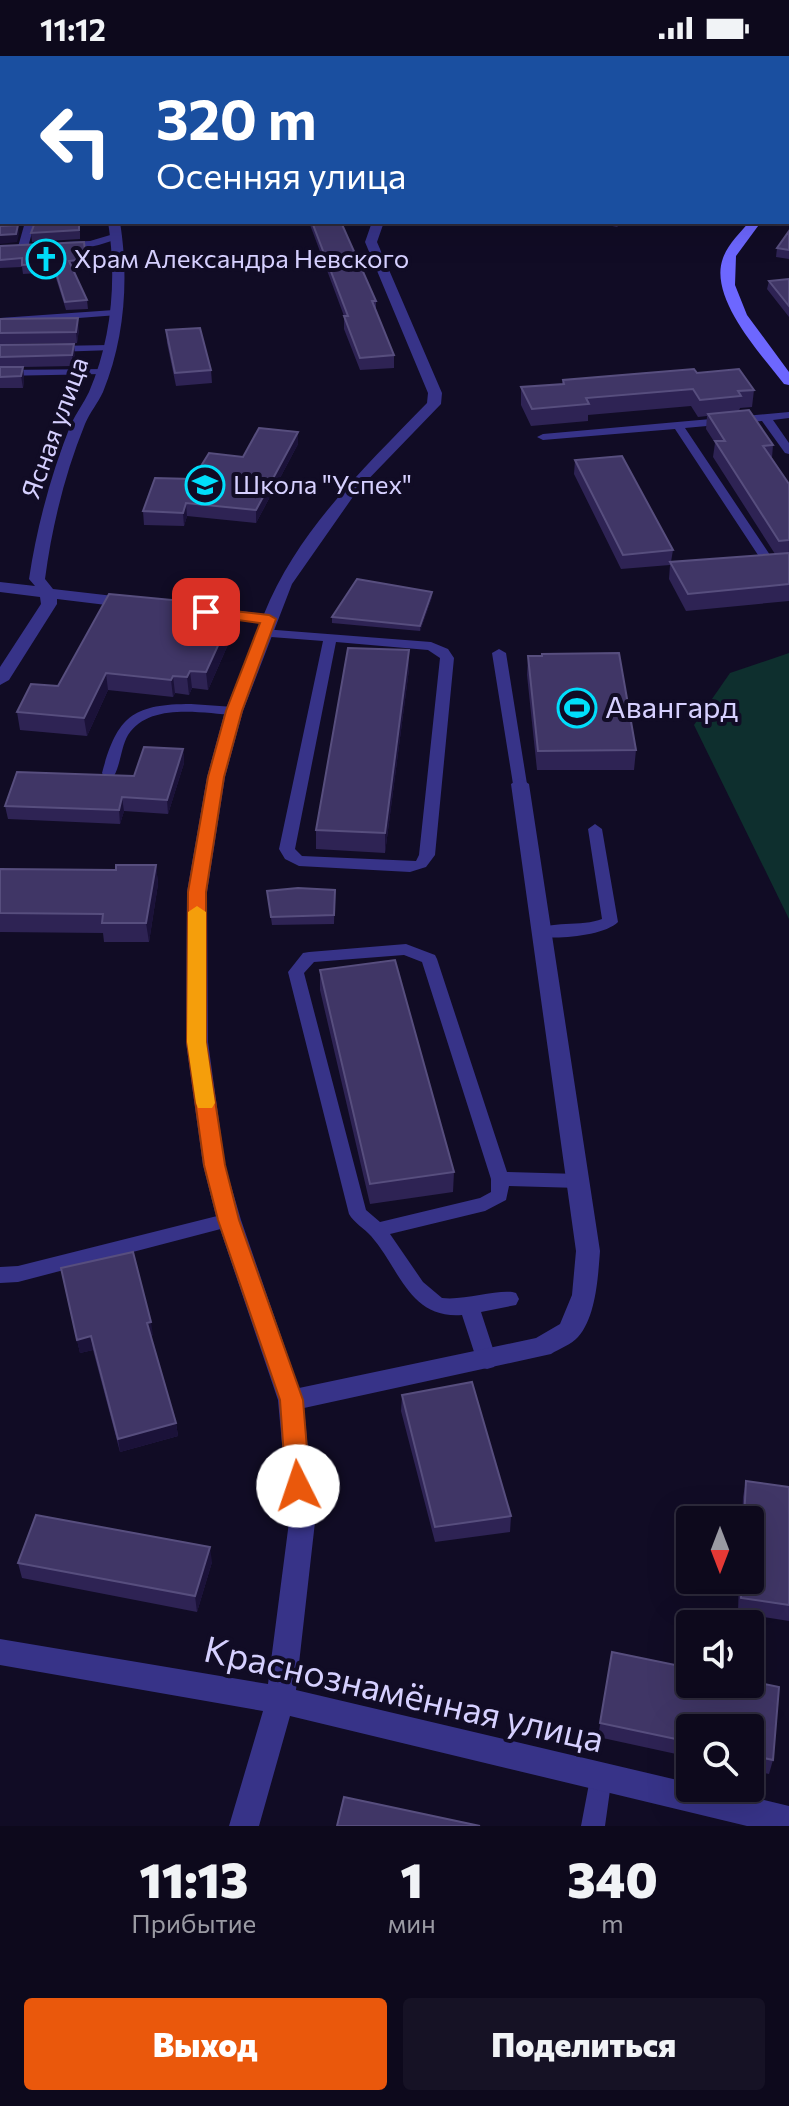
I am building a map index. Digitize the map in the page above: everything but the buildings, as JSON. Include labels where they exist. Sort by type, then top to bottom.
[{"type":"main road","points":[[753,224],[734,249],[727,268],[735,305],[789,381]]},
{"type":"street","points":[[244,1826],[280,1700],[302,1522],[291,1400],[229,1220],[214,1165],[197,1042],[197,906],[216,777],[234,711],[284,584],[352,488],[434,404],[435,393],[371,242],[377,224]]},
{"type":"street","name":"Ясная улица","points":[[48,593],[37,579],[41,538],[79,421],[98,389],[109,348],[119,289],[116,229]]},
{"type":"street","points":[[0,587],[143,604]]},
{"type":"street","points":[[0,680],[26,636],[43,615],[49,604],[48,593]]},
{"type":"street","points":[[190,610],[266,626]]},
{"type":"street","points":[[291,1400],[542,1347],[569,1331],[584,1295],[588,1251],[520,784]]},
{"type":"street","name":"Краснознамённая улица","points":[[0,1652],[280,1700],[789,1821]]},
{"type":"lane","points":[[29,224],[17,248],[37,247]]},
{"type":"lane","points":[[50,246],[91,244],[116,229]]},
{"type":"lane","points":[[0,321],[114,313]]},
{"type":"lane","points":[[0,328],[69,325],[77,315]]},
{"type":"lane","points":[[47,349],[109,348]]},
{"type":"lane","points":[[0,373],[103,371]]},
{"type":"lane","points":[[543,437],[789,415]]},
{"type":"lane","points":[[765,417],[789,451]]},
{"type":"lane","points":[[678,425],[764,562]]},
{"type":"lane","points":[[266,626],[330,638],[431,646],[447,658],[427,855],[421,864],[410,867],[299,861],[290,856],[287,849],[330,638]]},
{"type":"lane","points":[[499,653],[520,784]]},
{"type":"lane","points":[[109,773],[125,729],[156,711],[179,708],[234,711]]},
{"type":"lane","points":[[542,932],[592,929],[610,922],[595,829]]},
{"type":"lane","points":[[377,1230],[485,1204],[500,1195],[500,1179],[429,959],[406,949],[309,957],[296,972],[358,1214],[377,1230],[426,1301],[445,1309],[470,1308],[509,1299]]},
{"type":"lane","points":[[500,1179],[579,1181]]},
{"type":"lane","points":[[0,1275],[18,1274],[229,1220]]},
{"type":"lane","points":[[470,1308],[487,1361]]},
{"type":"lane","points":[[593,1826],[600,1776]]},
{"type":"green space","points":[[789,653],[789,919],[694,725],[730,673]]},
{"type":"slow traffic","points":[[197,912],[197,1042],[205,1103]]},
{"type":"place","name":"Храм Александра Невского","points":[[46,259]]},
{"type":"place","name":"Школа \"Успех\"","points":[[205,485]]},
{"type":"place","name":"Авангард","points":[[577,708]]},
{"type":"route","points":[[206,612],[269,619],[234,711],[216,777],[197,892],[197,1042],[214,1165],[229,1220],[291,1400],[298,1486]]}]
